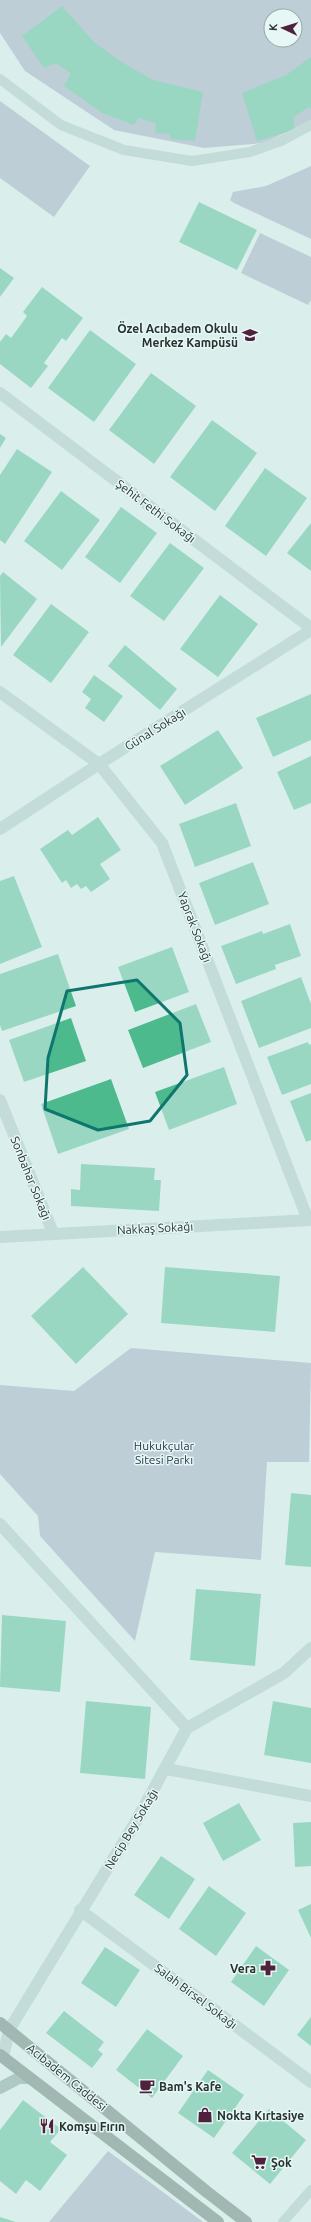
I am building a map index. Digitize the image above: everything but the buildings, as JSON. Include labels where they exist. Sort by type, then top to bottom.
[{"type":"main road","name":"Acıbadem Caddesi","points":[[4,2026],[246,2222]]},
{"type":"main road","name":"Acıbadem Caddesi","points":[[1,2059],[218,2222]]},
{"type":"street","name":"Şehit Fethi Sokağı","points":[[0,393],[311,629]]},
{"type":"street","name":"Günal Sokağı","points":[[0,829],[311,629]]},
{"type":"street","name":"Yaprak Sokağı","points":[[0,692],[99,764],[162,843],[309,1220]]},
{"type":"street","name":"Sonbahar Sokağı","points":[[0,1100],[53,1233]]},
{"type":"street","name":"Nakkaş Sokağı","points":[[0,1237],[309,1220]]},
{"type":"street","points":[[0,1524],[187,1728],[284,1673],[311,1648]]},
{"type":"street","name":"Necip Bey Sokağı","points":[[1,2059],[4,2026],[80,1910],[166,1769],[187,1728]]},
{"type":"street","points":[[166,1769],[311,1796]]},
{"type":"street","name":"Salah Birsel Sokağı","points":[[80,1910],[311,2082]]},
{"type":"street","points":[[0,2088],[19,2078],[28,2078]]},
{"type":"lane","points":[[0,79],[61,125],[124,150],[192,161],[250,152],[280,141],[311,125]]},
{"type":"lane","points":[[283,2222],[311,2190]]},
{"type":"highlighted area","points":[[137,980],[180,1023],[187,1075],[150,1121],[98,1130],[45,1109],[48,1058],[67,991]]},
{"type":"green space","points":[[0,0],[311,0],[311,120],[264,143],[204,148],[114,130],[25,71],[0,33]]},
{"type":"green space","points":[[0,101],[90,166],[54,217],[0,178]]},
{"type":"green space","points":[[311,166],[311,239],[230,200],[233,192],[266,186]]},
{"type":"green space","points":[[260,233],[311,257],[311,300],[308,305],[241,273]]},
{"type":"green space","name":"Hukukçular Sitesi Parkı","points":[[131,1348],[311,1363],[309,1462],[267,1462],[261,1560],[155,1552],[135,1641],[40,1536],[38,1516],[0,1474],[0,1385],[74,1391]]},
{"type":"green space","points":[[108,2151],[203,2222],[49,2222]]},
{"type":"place","name":"Özel Acıbadem Okulu Merkez Kampüsü","points":[[250,335]]},
{"type":"place","name":"Vera","points":[[268,1968]]},
{"type":"place","name":"Bam's Kafe","points":[[147,2086]]},
{"type":"place","name":"Nokta Kırtasiye","points":[[205,2115]]},
{"type":"place","name":"Komşu Fırın","points":[[47,2126]]},
{"type":"place","name":"Şok","points":[[259,2162]]}]
